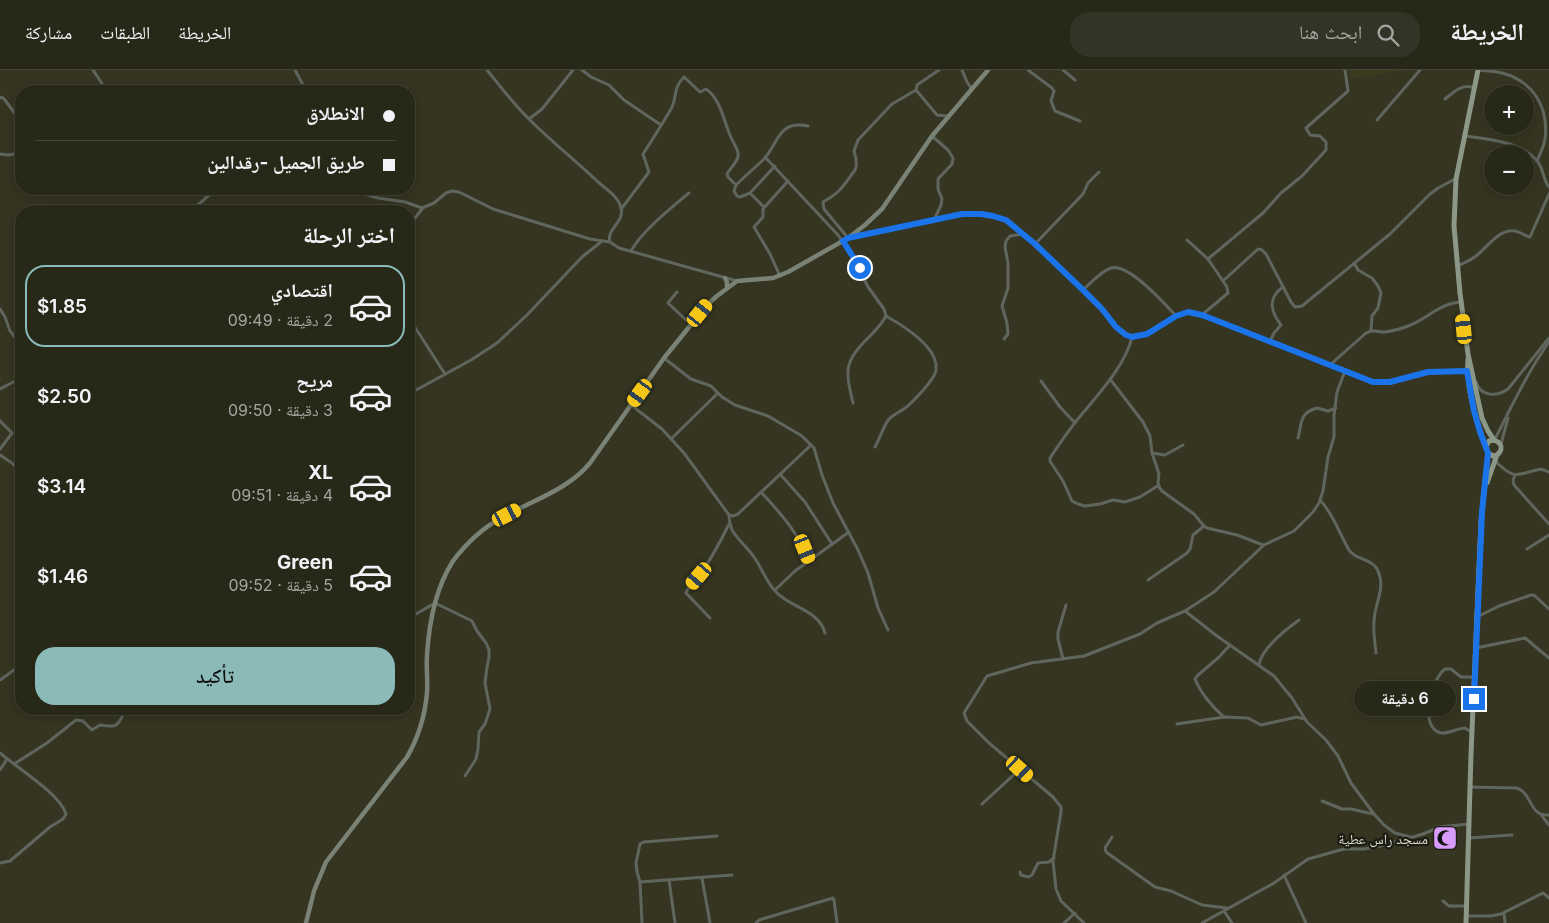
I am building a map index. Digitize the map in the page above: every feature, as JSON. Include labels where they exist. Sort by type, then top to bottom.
[{"type":"main road","points":[[1478,70],[1456,179],[1454,226],[1474,411],[1487,450],[1496,458]]},
{"type":"main road","points":[[1470,369],[1482,418],[1494,440],[1501,444],[1501,450],[1496,458],[1485,488]]},
{"type":"main road","points":[[1466,923],[1482,512],[1487,450],[1489,441],[1494,440]]},
{"type":"street","points":[[93,70],[103,85]]},
{"type":"street","points":[[295,70],[303,85]]},
{"type":"street","points":[[487,70],[529,119],[617,199],[622,208]]},
{"type":"street","points":[[529,119],[542,109],[573,70]]},
{"type":"street","points":[[582,70],[591,77],[610,85],[624,100],[661,125]]},
{"type":"street","points":[[848,238],[824,209],[823,202],[842,189],[855,170],[856,159],[854,151],[858,140],[892,104],[916,90],[917,85],[939,70]]},
{"type":"street","points":[[962,70],[972,89]]},
{"type":"street","points":[[415,206],[422,208],[428,207],[446,193],[452,191],[459,192],[493,209],[601,242],[610,242],[619,248],[725,278],[737,281],[759,280],[780,276],[848,238],[882,209],[932,136],[988,70]]},
{"type":"street","points":[[1028,70],[1054,91],[1050,101],[1055,112],[1080,121]]},
{"type":"street","points":[[1063,70],[1075,80]]},
{"type":"street","points":[[1208,259],[1263,213],[1326,150],[1326,142],[1320,136],[1310,135],[1306,128],[1348,91],[1345,70]]},
{"type":"street","points":[[1377,120],[1420,70]]},
{"type":"street","points":[[1478,70],[1502,73],[1521,81],[1530,88],[1539,101],[1546,116],[1545,140],[1537,162]]},
{"type":"street","points":[[610,242],[610,232],[620,219],[622,208],[649,172],[648,164],[643,155],[671,109],[675,90],[684,77],[700,92],[706,89],[710,91],[716,101],[738,152],[738,158],[727,174],[736,185]]},
{"type":"street","points":[[1445,99],[1463,86],[1475,88]]},
{"type":"street","points":[[916,90],[937,115],[948,116]]},
{"type":"street","points":[[0,98],[5,100],[15,114]]},
{"type":"street","points":[[775,166],[750,193],[740,197],[737,196],[734,191],[736,185],[766,157],[781,132],[801,124],[808,126]]},
{"type":"street","points":[[932,136],[948,150],[953,158],[952,164],[938,179],[938,189],[942,199],[934,220]]},
{"type":"street","points":[[1466,136],[1510,144],[1524,151],[1537,162],[1544,181],[1549,187]]},
{"type":"street","points":[[0,154],[15,154]]},
{"type":"street","points":[[766,157],[843,241],[860,268],[868,288],[884,309],[886,316],[882,323],[855,351],[850,360],[847,370],[848,384],[853,403]]},
{"type":"street","points":[[1035,244],[1082,194],[1088,183],[1099,172]]},
{"type":"street","points":[[1223,280],[1258,249],[1262,250],[1295,307],[1302,306],[1390,234],[1429,195],[1456,179]]},
{"type":"street","points":[[780,276],[754,227],[762,219],[764,207],[788,181]]},
{"type":"street","points":[[631,251],[634,244],[689,192]]},
{"type":"street","points":[[750,193],[764,207]]},
{"type":"street","points":[[1458,266],[1476,256],[1490,243],[1507,232],[1515,231],[1530,237],[1549,194]]},
{"type":"street","points":[[198,205],[209,195]]},
{"type":"street","points":[[368,195],[414,205]]},
{"type":"street","points":[[415,218],[422,208]]},
{"type":"street","points":[[848,238],[962,214],[981,214],[1006,220],[1035,244],[1126,335],[1132,337],[1147,334],[1176,316],[1188,312],[1202,315],[1373,382],[1390,382],[1428,372],[1470,369],[1478,386],[1486,393],[1495,395],[1503,393],[1508,389],[1549,338]]},
{"type":"street","points":[[1004,339],[1008,334],[1002,306],[1008,288],[1006,241],[1010,236],[1023,234]]},
{"type":"street","points":[[1187,240],[1208,259],[1227,287],[1228,293],[1202,315]]},
{"type":"street","points":[[415,390],[471,360],[497,343],[582,257],[601,242]]},
{"type":"street","points":[[1354,263],[1358,270],[1372,278],[1381,293],[1378,308],[1372,316],[1371,330]]},
{"type":"street","points":[[1083,290],[1107,270],[1114,267],[1119,268],[1152,290],[1176,316]]},
{"type":"street","points":[[725,278],[727,288]]},
{"type":"street","points":[[306,923],[314,891],[326,862],[407,757],[416,740],[427,694],[427,656],[434,603],[453,561],[471,541],[499,519],[564,486],[582,473],[664,358],[706,305],[737,281]]},
{"type":"street","points":[[1270,341],[1274,333],[1281,326],[1272,312],[1272,302],[1275,294],[1283,287]]},
{"type":"street","points":[[677,292],[668,303],[686,320],[694,321]]},
{"type":"street","points":[[1330,365],[1371,330],[1383,332],[1408,326],[1442,307],[1461,302]]},
{"type":"street","points":[[0,309],[15,337]]},
{"type":"street","points":[[875,447],[890,419],[909,406],[936,370],[933,358],[922,341],[899,323],[886,316]]},
{"type":"street","points":[[415,327],[445,374]]},
{"type":"street","points":[[1132,337],[1130,347],[1110,379],[1074,423],[1050,459],[1050,463],[1063,481],[1072,501],[1085,506],[1113,500],[1124,502],[1140,497],[1159,485]]},
{"type":"street","points":[[1494,440],[1533,366],[1549,342]]},
{"type":"street","points":[[664,358],[691,379],[711,386],[722,397],[735,405],[768,416],[802,436],[816,450],[832,503],[868,573],[878,608],[888,630]]},
{"type":"street","points":[[1084,923],[1061,901],[1055,882],[1054,858],[1061,807],[1053,797],[989,744],[968,721],[964,713],[987,676],[1031,663],[1084,656],[1131,638],[1185,610],[1214,592],[1264,545],[1294,531],[1313,512],[1320,499],[1334,437],[1337,392],[1345,371]]},
{"type":"street","points":[[1110,379],[1144,422],[1150,436],[1152,453],[1162,491],[1194,514],[1204,526],[1264,545]]},
{"type":"street","points":[[0,389],[15,381]]},
{"type":"street","points":[[1041,381],[1074,423]]},
{"type":"street","points":[[671,439],[718,393]]},
{"type":"street","points":[[631,405],[656,423],[688,457],[729,515],[729,524],[720,543],[699,576],[686,590],[687,596],[710,618]]},
{"type":"street","points":[[1298,438],[1301,420],[1308,412],[1317,408],[1328,411],[1336,407]]},
{"type":"street","points":[[1501,444],[1509,412]]},
{"type":"street","points":[[0,420],[12,434],[0,449]]},
{"type":"street","points":[[729,515],[738,514],[811,445]]},
{"type":"street","points":[[1152,453],[1165,455],[1183,445]]},
{"type":"street","points":[[0,455],[15,466]]},
{"type":"street","points":[[1496,458],[1504,469],[1515,475],[1541,469],[1549,472]]},
{"type":"street","points":[[780,474],[805,502],[832,544]]},
{"type":"street","points":[[1515,475],[1514,485],[1549,524]]},
{"type":"street","points":[[761,492],[788,522],[805,549],[809,561]]},
{"type":"street","points":[[1320,499],[1333,516],[1349,550],[1355,556],[1373,565],[1378,571],[1381,592],[1374,622],[1376,653]]},
{"type":"street","points":[[729,524],[737,538],[748,548],[759,564],[770,585],[783,598],[811,614],[819,621],[825,633]]},
{"type":"street","points":[[1148,580],[1187,553],[1190,549],[1193,535],[1204,526]]},
{"type":"street","points":[[775,590],[795,571],[848,532]]},
{"type":"street","points":[[1527,549],[1549,535]]},
{"type":"street","points":[[1477,617],[1507,603],[1531,595],[1534,595],[1549,609]]},
{"type":"street","points":[[415,614],[434,603]]},
{"type":"street","points":[[434,603],[472,621],[489,650],[490,658],[486,667],[485,684],[490,709],[485,724],[479,732],[476,759],[465,776]]},
{"type":"street","points":[[1063,659],[1058,632],[1066,605]]},
{"type":"street","points":[[1185,610],[1217,636],[1259,664],[1284,686],[1305,719],[1326,740],[1338,756],[1351,783],[1374,814],[1395,834],[1410,837]]},
{"type":"street","points":[[1259,664],[1262,656],[1287,629],[1299,620]]},
{"type":"street","points":[[1476,648],[1522,638],[1527,639],[1549,658]]},
{"type":"street","points":[[1224,717],[1208,699],[1195,679],[1230,645]]},
{"type":"street","points":[[1472,732],[1465,728],[1440,733],[1436,731],[1429,720],[1428,713],[1435,679],[1445,668],[1451,669],[1460,677],[1475,677]]},
{"type":"street","points":[[0,680],[15,669]]},
{"type":"street","points":[[14,764],[76,720],[83,721],[92,730],[100,725],[114,726],[119,723],[123,715]]},
{"type":"street","points":[[1177,724],[1224,717],[1248,718],[1261,725],[1297,717],[1305,719]]},
{"type":"street","points":[[0,753],[48,792],[66,814],[63,819],[50,827],[10,861],[0,862]]},
{"type":"street","points":[[0,770],[7,759]]},
{"type":"street","points":[[982,804],[1020,769]]},
{"type":"street","points":[[1470,788],[1517,788],[1524,792],[1534,808],[1549,825]]},
{"type":"street","points":[[1322,801],[1342,809],[1374,814]]},
{"type":"street","points":[[1542,816],[1549,815]]},
{"type":"street","points":[[1202,923],[1274,883],[1308,859],[1344,849],[1370,848],[1395,842],[1440,827],[1469,824]]},
{"type":"street","points":[[1395,834],[1395,842]]},
{"type":"street","points":[[1468,838],[1512,835]]},
{"type":"street","points":[[642,923],[640,882],[636,863],[639,845],[641,843],[717,836]]},
{"type":"street","points":[[1112,837],[1104,848],[1106,852],[1155,887],[1171,891],[1202,905],[1228,908]]},
{"type":"street","points":[[1020,872],[1021,875],[1028,877],[1032,875],[1038,863],[1048,862],[1054,858]]},
{"type":"street","points":[[640,882],[732,875]]},
{"type":"street","points":[[1284,875],[1306,923]]},
{"type":"street","points":[[702,878],[709,923]]},
{"type":"street","points":[[670,880],[675,923]]},
{"type":"street","points":[[1466,916],[1490,916],[1504,913],[1542,893],[1549,898]]},
{"type":"street","points":[[756,923],[759,920],[833,898],[837,923]]},
{"type":"street","points":[[1443,901],[1449,906],[1466,906]]},
{"type":"street","points":[[1224,911],[1232,923]]},
{"type":"street","points":[[1064,923],[1075,913]]},
{"type":"street","points":[[1504,913],[1505,923]]},
{"type":"shaded area","points":[[1350,70],[1406,70],[1351,79]]},
{"type":"place","name":"مسجد راس عطية","points":[[1445,838]]},
{"type":"route","points":[[860,268],[843,241],[848,238],[962,214],[993,216],[1006,220],[1035,244],[1102,309],[1116,327],[1132,337],[1147,334],[1176,316],[1188,312],[1202,315],[1373,382],[1390,382],[1428,372],[1467,371],[1474,411],[1488,453],[1482,512],[1474,699]]}]
